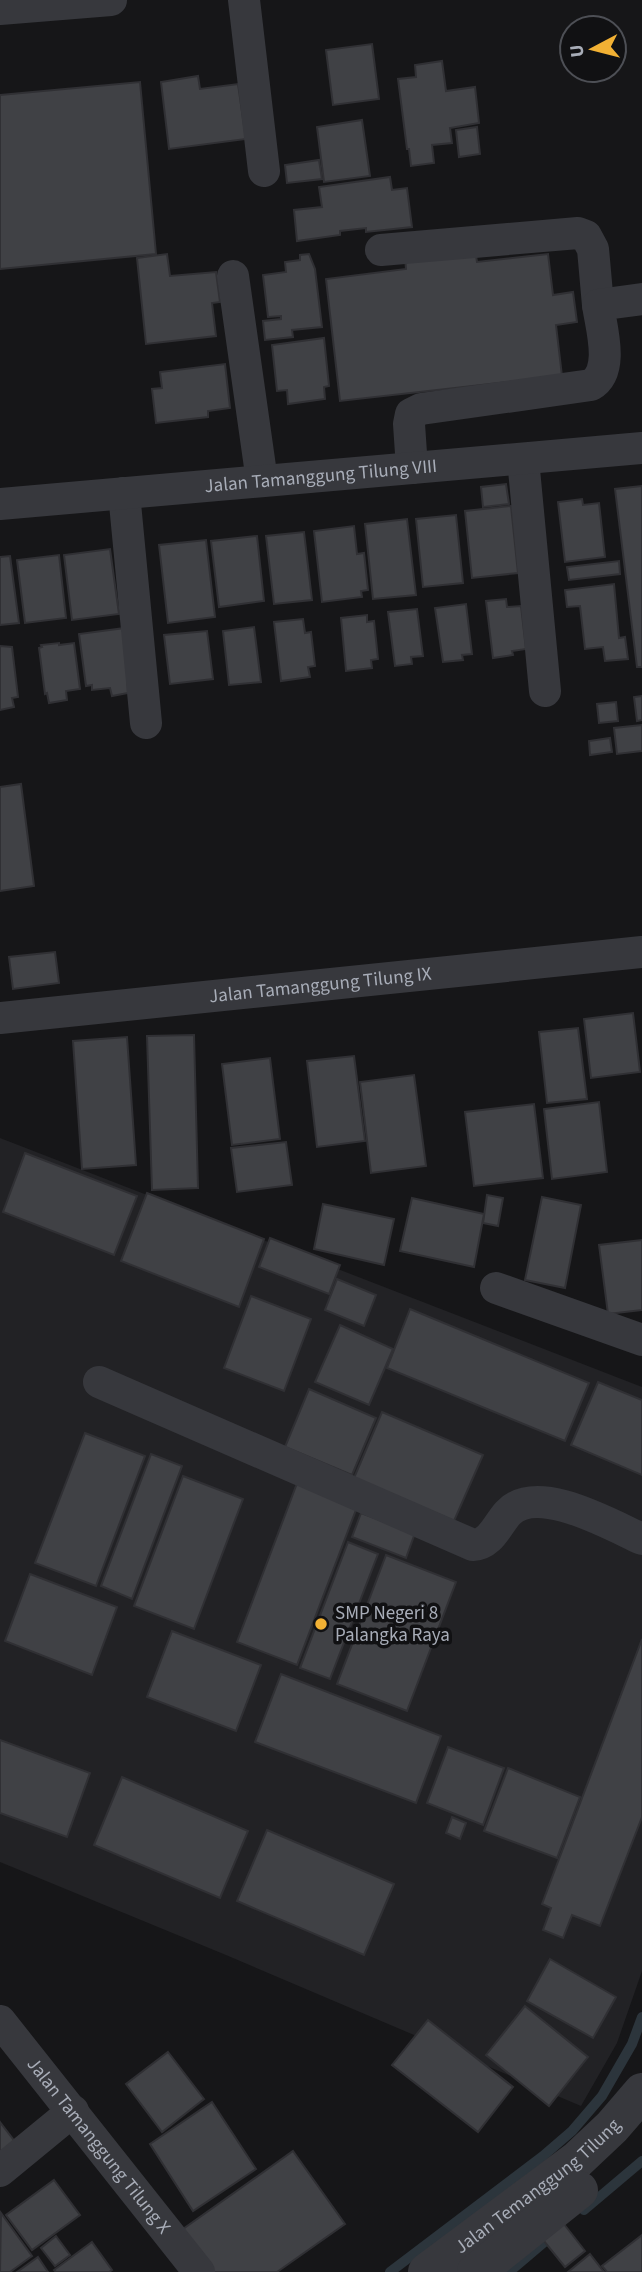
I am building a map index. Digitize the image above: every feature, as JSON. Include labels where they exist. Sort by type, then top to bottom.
[{"type":"street","points":[[0,9],[111,0]]},
{"type":"street","points":[[244,0],[264,172]]},
{"type":"street","points":[[381,250],[579,233],[586,236],[593,249],[605,361],[600,378],[596,382],[415,411],[408,418],[412,468]]},
{"type":"street","points":[[233,276],[262,481]]},
{"type":"street","points":[[598,305],[642,299]]},
{"type":"street","name":"Jalan Tamanggung Tilung VIII","points":[[0,504],[642,448]]},
{"type":"street","points":[[523,459],[545,691]]},
{"type":"street","points":[[124,493],[146,723]]},
{"type":"street","name":"Jalan Tamanggung Tilung IX","points":[[0,1018],[642,952]]},
{"type":"street","points":[[496,1288],[642,1340]]},
{"type":"street","points":[[100,1382],[473,1545],[487,1540],[512,1509],[526,1502],[562,1505],[642,1539]]},
{"type":"street","name":"Jalan Tamanggung Tilung X","points":[[0,2021],[199,2272]]},
{"type":"street","name":"Jalan Temanggung Tilung","points":[[427,2272],[576,2161],[612,2127],[642,2092]]},
{"type":"street","points":[[0,2171],[73,2111]]},
{"type":"street","points":[[476,2272],[585,2185],[642,2132]]},
{"type":"shaded area","name":"SMP Negeri 8 Palangka Raya","points":[[0,1138],[642,1387],[642,1971],[617,2043],[581,2106],[0,1862]]},
{"type":"building","points":[[372,44],[379,99],[333,105],[326,50]]},
{"type":"building","points":[[442,61],[446,91],[475,87],[479,123],[450,128],[452,143],[432,145],[434,163],[411,166],[398,79],[416,77],[415,65]]},
{"type":"building","points":[[198,76],[200,89],[238,84],[246,139],[169,149],[161,82]]},
{"type":"building","points":[[140,82],[156,254],[0,269],[0,95]]},
{"type":"building","points":[[362,120],[370,176],[324,182],[317,127]]},
{"type":"building","points":[[477,127],[480,154],[459,157],[456,130]]},
{"type":"building","points":[[319,160],[322,179],[287,183],[285,165]]},
{"type":"building","points":[[390,177],[392,190],[407,188],[412,227],[366,232],[366,228],[340,231],[340,235],[297,241],[294,210],[322,207],[319,187]]},
{"type":"building","points":[[475,249],[477,262],[548,254],[553,295],[573,292],[577,322],[556,325],[562,376],[340,401],[326,279],[406,269],[405,257]]},
{"type":"building","points":[[167,254],[170,276],[216,272],[220,302],[212,303],[216,336],[146,344],[137,258]]},
{"type":"building","points":[[309,254],[315,269],[322,327],[292,330],[293,337],[265,340],[263,321],[281,319],[281,316],[268,317],[263,275],[286,272],[285,262],[300,260],[300,255]]},
{"type":"building","points":[[324,338],[329,386],[324,387],[325,399],[288,404],[287,390],[277,391],[272,345]]},
{"type":"building","points":[[225,364],[230,408],[208,411],[208,417],[156,423],[152,389],[162,388],[160,372]]},
{"type":"building","points":[[506,484],[509,504],[483,507],[481,487]]},
{"type":"building","points":[[642,486],[642,667],[637,667],[615,489]]},
{"type":"building","points":[[582,499],[583,505],[599,503],[605,557],[565,562],[558,502]]},
{"type":"building","points":[[511,506],[518,573],[472,578],[465,511]]},
{"type":"building","points":[[456,515],[463,583],[423,587],[416,519]]},
{"type":"building","points":[[407,519],[416,595],[373,599],[365,524]]},
{"type":"building","points":[[354,526],[357,554],[364,553],[368,590],[361,591],[362,597],[322,602],[314,531]]},
{"type":"building","points":[[304,532],[312,600],[274,604],[266,536]]},
{"type":"building","points":[[257,536],[264,601],[219,607],[211,541]]},
{"type":"building","points":[[206,540],[215,617],[168,623],[159,545]]},
{"type":"building","points":[[110,549],[119,614],[72,620],[64,555]]},
{"type":"building","points":[[59,555],[66,618],[25,623],[17,560]]},
{"type":"building","points":[[10,556],[19,623],[0,625],[0,557]]},
{"type":"building","points":[[619,561],[620,574],[569,580],[567,567]]},
{"type":"building","points":[[614,584],[619,638],[625,637],[628,659],[605,661],[603,647],[585,649],[580,606],[567,607],[565,590]]},
{"type":"building","points":[[506,599],[507,607],[521,606],[526,649],[512,651],[513,655],[493,658],[486,601]]},
{"type":"building","points":[[466,604],[472,654],[462,655],[463,660],[443,662],[435,608]]},
{"type":"building","points":[[417,609],[423,656],[411,657],[412,664],[395,666],[388,612]]},
{"type":"building","points":[[367,615],[367,622],[374,621],[378,659],[371,660],[372,668],[346,671],[341,618]]},
{"type":"building","points":[[303,619],[305,633],[311,632],[315,666],[308,667],[310,677],[281,681],[274,622]]},
{"type":"building","points":[[254,627],[261,682],[229,685],[223,631]]},
{"type":"building","points":[[125,628],[128,693],[112,696],[110,688],[92,690],[92,685],[86,686],[79,634]]},
{"type":"building","points":[[207,631],[213,679],[170,684],[164,635]]},
{"type":"building","points":[[74,643],[80,689],[66,691],[67,700],[49,703],[47,693],[45,694],[39,648],[41,645]]},
{"type":"building","points":[[0,646],[12,647],[18,697],[12,698],[14,707],[0,710]]},
{"type":"building","points":[[642,696],[642,720],[637,721],[634,697]]},
{"type":"building","points":[[616,702],[618,721],[599,723],[597,704]]},
{"type":"building","points":[[642,725],[642,751],[617,754],[614,728]]},
{"type":"building","points":[[610,738],[612,752],[590,755],[589,741]]},
{"type":"building","points":[[21,784],[34,886],[0,891],[0,787]]},
{"type":"building","points":[[55,952],[59,983],[13,989],[9,957]]},
{"type":"building","points":[[633,1013],[640,1072],[591,1078],[584,1019]]},
{"type":"building","points":[[578,1028],[587,1099],[547,1103],[539,1032]]},
{"type":"building","points":[[194,1035],[198,1188],[152,1190],[147,1036]]},
{"type":"building","points":[[127,1037],[136,1165],[82,1169],[73,1041]]},
{"type":"building","points":[[354,1056],[365,1141],[317,1147],[307,1061]]},
{"type":"building","points":[[270,1058],[280,1139],[232,1145],[222,1064]]},
{"type":"building","points":[[414,1075],[426,1166],[371,1173],[360,1082]]},
{"type":"building","points":[[599,1102],[607,1172],[552,1179],[544,1109]]},
{"type":"building","points":[[534,1104],[543,1178],[474,1186],[465,1112]]},
{"type":"building","points":[[286,1142],[292,1185],[237,1192],[231,1148]]},
{"type":"building","points":[[25,1153],[137,1196],[114,1255],[3,1212]]},
{"type":"building","points":[[147,1193],[264,1239],[239,1307],[121,1261]]},
{"type":"building","points":[[487,1195],[503,1198],[498,1226],[483,1223]]},
{"type":"building","points":[[542,1197],[581,1205],[565,1288],[525,1280]]},
{"type":"building","points":[[412,1198],[484,1214],[474,1267],[400,1251]]},
{"type":"building","points":[[323,1204],[394,1219],[384,1265],[314,1249]]},
{"type":"building","points":[[270,1238],[340,1265],[329,1294],[259,1267]]},
{"type":"building","points":[[642,1240],[642,1310],[608,1314],[599,1245]]},
{"type":"building","points":[[337,1279],[376,1295],[364,1326],[325,1310]]},
{"type":"building","points":[[251,1296],[311,1319],[284,1391],[224,1368]]},
{"type":"building","points":[[410,1309],[589,1383],[565,1441],[387,1368]]},
{"type":"building","points":[[340,1325],[393,1349],[369,1405],[315,1382]]},
{"type":"building","points":[[598,1382],[642,1400],[642,1475],[571,1445]]},
{"type":"building","points":[[309,1389],[376,1418],[352,1475],[285,1447]]},
{"type":"building","points":[[382,1412],[483,1455],[454,1521],[354,1478]]},
{"type":"building","points":[[85,1433],[145,1456],[96,1586],[35,1563]]},
{"type":"building","points":[[151,1454],[182,1466],[132,1599],[101,1586]]},
{"type":"building","points":[[183,1476],[243,1499],[194,1629],[134,1606]]},
{"type":"building","points":[[299,1478],[359,1502],[297,1665],[237,1642]]},
{"type":"building","points":[[361,1513],[415,1533],[406,1558],[352,1537]]},
{"type":"building","points":[[348,1542],[378,1554],[330,1679],[300,1668]]},
{"type":"building","points":[[386,1555],[456,1582],[407,1711],[337,1684]]},
{"type":"building","points":[[30,1574],[117,1607],[92,1675],[5,1641]]},
{"type":"building","points":[[172,1631],[261,1665],[236,1731],[147,1697]]},
{"type":"building","points":[[642,1639],[642,1817],[600,1926],[572,1915],[563,1938],[543,1930],[551,1908],[542,1904]]},
{"type":"building","points":[[281,1674],[441,1736],[416,1803],[255,1742]]},
{"type":"building","points":[[0,1740],[90,1773],[67,1837],[0,1813]]},
{"type":"building","points":[[448,1747],[504,1768],[483,1825],[427,1803]]},
{"type":"building","points":[[508,1768],[580,1797],[557,1858],[484,1831]]},
{"type":"building","points":[[122,1777],[248,1831],[220,1898],[94,1845]]},
{"type":"building","points":[[452,1817],[466,1823],[460,1839],[446,1833]]},
{"type":"building","points":[[267,1830],[394,1884],[364,1955],[237,1901]]},
{"type":"building","points":[[550,1959],[616,1997],[593,2038],[527,2001]]},
{"type":"building","points":[[525,2006],[588,2057],[549,2106],[486,2055]]},
{"type":"building","points":[[428,2020],[513,2087],[478,2132],[392,2065]]},
{"type":"building","points":[[168,2052],[204,2099],[162,2132],[126,2084]]},
{"type":"building","points":[[212,2102],[256,2169],[193,2211],[150,2144]]},
{"type":"building","points":[[0,2122],[16,2143],[0,2154]]},
{"type":"building","points":[[293,2151],[345,2224],[277,2272],[213,2272],[183,2229]]},
{"type":"building","points":[[54,2180],[80,2215],[32,2250],[6,2215]]},
{"type":"building","points":[[1,2213],[32,2256],[10,2272],[0,2272]]},
{"type":"building","points":[[560,2219],[585,2251],[565,2267],[539,2235]]},
{"type":"building","points":[[642,2235],[642,2272],[607,2272],[602,2266]]},
{"type":"building","points":[[56,2236],[70,2255],[55,2266],[41,2248]]},
{"type":"building","points":[[92,2242],[112,2270],[54,2270]]},
{"type":"building","points":[[590,2254],[604,2272],[568,2272]]},
{"type":"building","points":[[38,2257],[48,2272],[17,2272]]},
{"type":"waterway","points":[[390,2272],[572,2131],[602,2096],[632,2044],[642,2017]]},
{"type":"waterway","points":[[584,2210],[642,2161]]},
{"type":"waterway","points":[[509,2272],[555,2233]]},
{"type":"place","name":"SMP Negeri 8 Palangka Raya","points":[[321,1624]]}]
